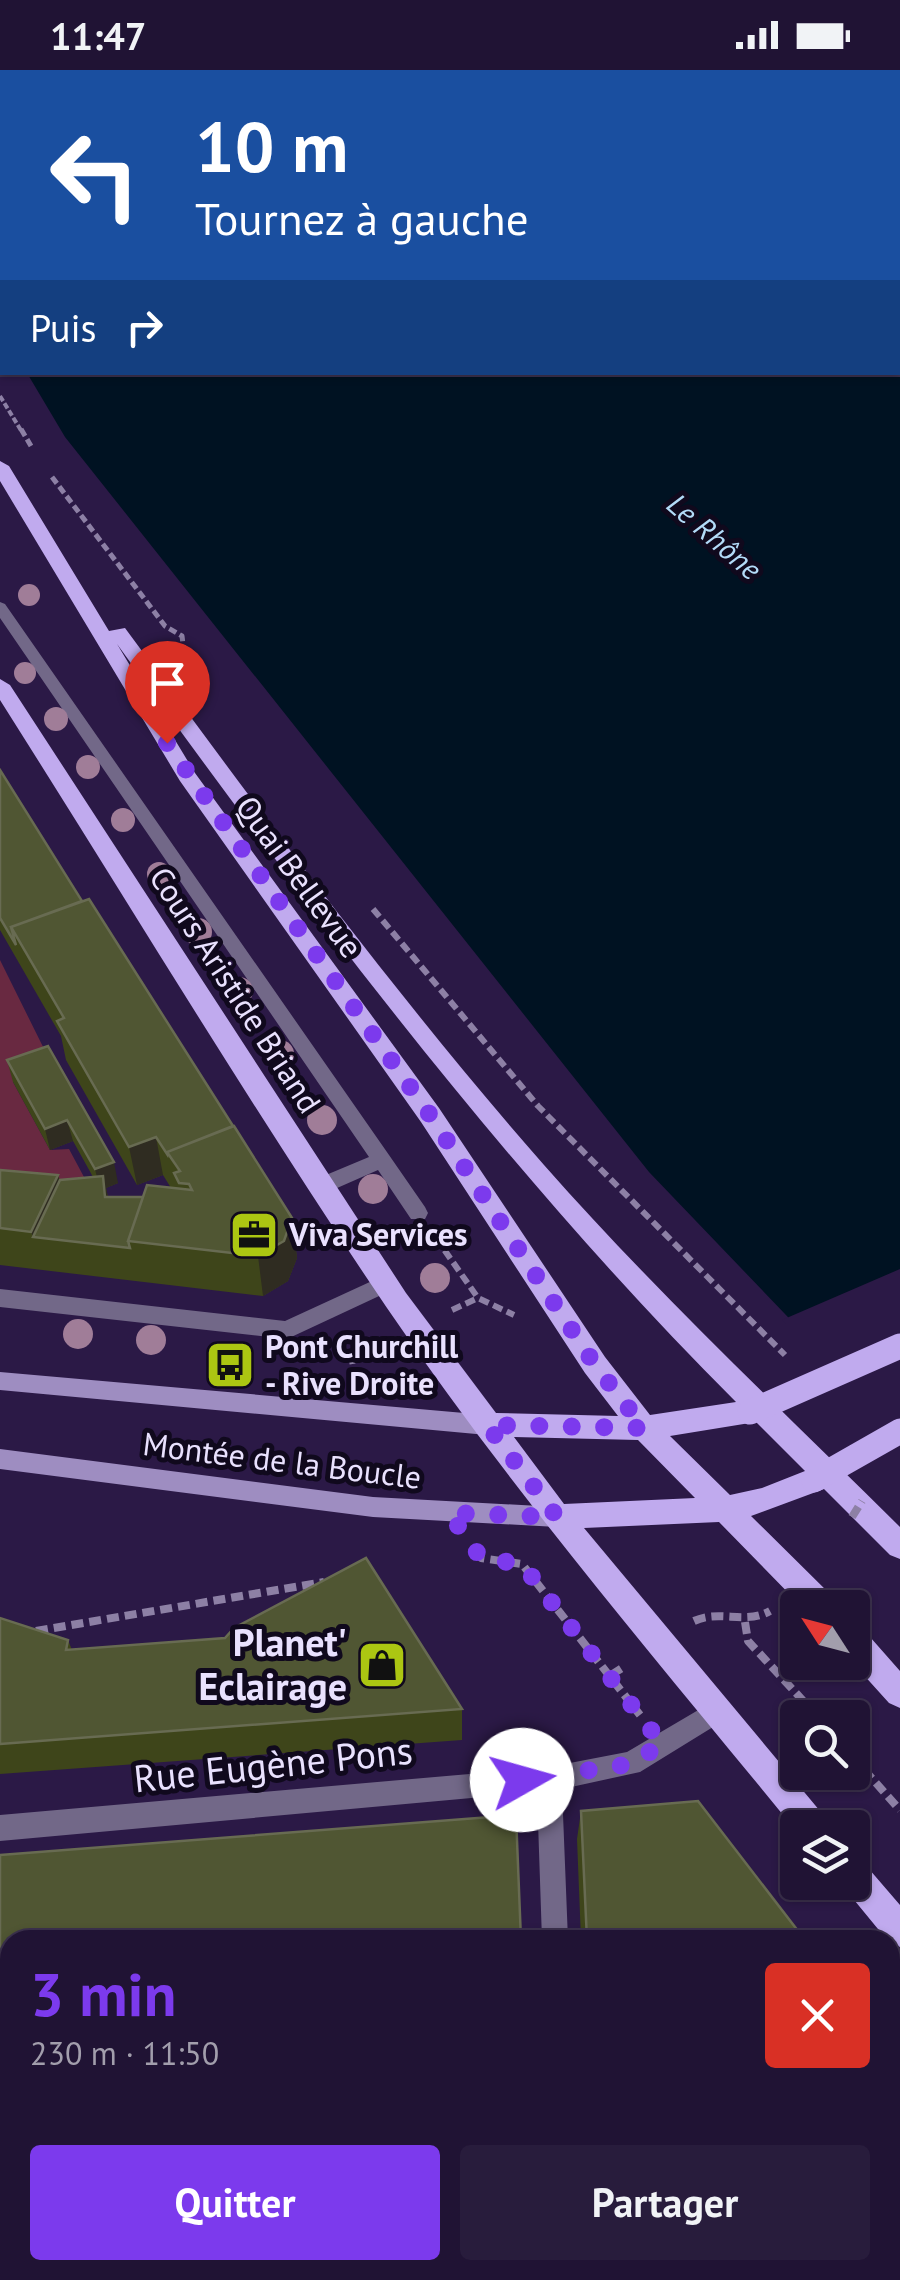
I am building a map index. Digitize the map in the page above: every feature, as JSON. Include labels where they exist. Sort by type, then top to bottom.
[{"type":"main road","name":"Quai Bellevue","points":[[0,466],[187,776],[430,1115],[562,1315],[644,1428],[806,1590]]},
{"type":"main road","points":[[29,511],[358,952],[540,1176],[602,1246],[900,1546]]},
{"type":"main road","name":"Cours Aristide Briand","points":[[0,685],[417,1328],[557,1517],[799,1810]]},
{"type":"main road","points":[[487,1425],[644,1428],[750,1412],[900,1346]]},
{"type":"main road","name":"Montée de la Boucle","points":[[0,1381],[487,1425]]},
{"type":"main road","points":[[557,1517],[723,1509],[764,1500],[814,1480],[900,1431]]},
{"type":"main road","name":"Montée de la Boucle","points":[[0,1459],[373,1507],[557,1517]]},
{"type":"main road","points":[[870,1658],[900,1693]]},
{"type":"main road","points":[[870,1894],[900,1930]]},
{"type":"street","points":[[0,607],[418,1213]]},
{"type":"street","points":[[322,1186],[382,1160]]},
{"type":"street","points":[[0,1298],[287,1330],[386,1284]]},
{"type":"street","name":"Rue Eugène Pons","points":[[0,1828],[549,1779],[631,1764],[716,1711]]},
{"type":"street","points":[[549,1779],[555,1930]]},
{"type":"path","points":[[0,396],[33,450]]},
{"type":"path","points":[[44,466],[165,626],[182,636],[188,666]]},
{"type":"path","points":[[364,900],[385,919],[538,1106],[792,1362]]},
{"type":"path","points":[[418,1213],[478,1298]]},
{"type":"path","points":[[449,1513],[481,1558],[522,1564],[662,1744]]},
{"type":"path","points":[[28,1628],[56,1630],[333,1580]]},
{"type":"path","points":[[744,1622],[748,1641],[802,1700]]},
{"type":"path","points":[[870,1776],[900,1810]]},
{"type":"shaded area","points":[[0,960],[53,1067],[13,1082],[50,1150],[69,1149],[84,1177],[0,1188]]},
{"type":"water","name":"Le Rhône","points":[[28,375],[900,375],[900,1434],[649,1172],[65,437]]},
{"type":"pier","points":[[900,1269],[900,1439],[782,1320]]},
{"type":"building","points":[[0,770],[82,901],[11,927],[16,945],[0,918]]},
{"type":"building","points":[[89,899],[233,1126],[167,1154],[156,1137],[129,1147],[57,1021],[64,1018],[11,927]]},
{"type":"building","points":[[48,1046],[114,1162],[95,1169],[67,1120],[45,1129],[7,1060]]},
{"type":"building","points":[[234,1126],[292,1218],[284,1241],[258,1256],[128,1241],[147,1185],[192,1190],[189,1184],[179,1183],[174,1173],[180,1171],[167,1152]]},
{"type":"building","points":[[0,1170],[58,1175],[31,1232],[0,1228]]},
{"type":"building","points":[[103,1176],[105,1197],[143,1197],[128,1241],[130,1248],[33,1237],[60,1180]]},
{"type":"building","points":[[366,1558],[462,1709],[0,1744],[0,1618],[68,1640],[66,1650],[225,1638],[234,1628]]},
{"type":"building","points":[[698,1801],[797,1930],[587,1930],[581,1811]]},
{"type":"building","points":[[516,1815],[521,1930],[0,1930],[0,1855]]},
{"type":"place","name":"Viva Services","points":[[254,1235]]},
{"type":"place","name":"Pont Churchill - Rive Droite","points":[[230,1365]]},
{"type":"place","name":"Planet' Eclairage","points":[[382,1665]]},
{"type":"route","points":[[167,743],[430,1115],[595,1365],[644,1428],[487,1425],[557,1517],[449,1513],[481,1558],[522,1564],[662,1744],[631,1764],[522,1780]]}]
